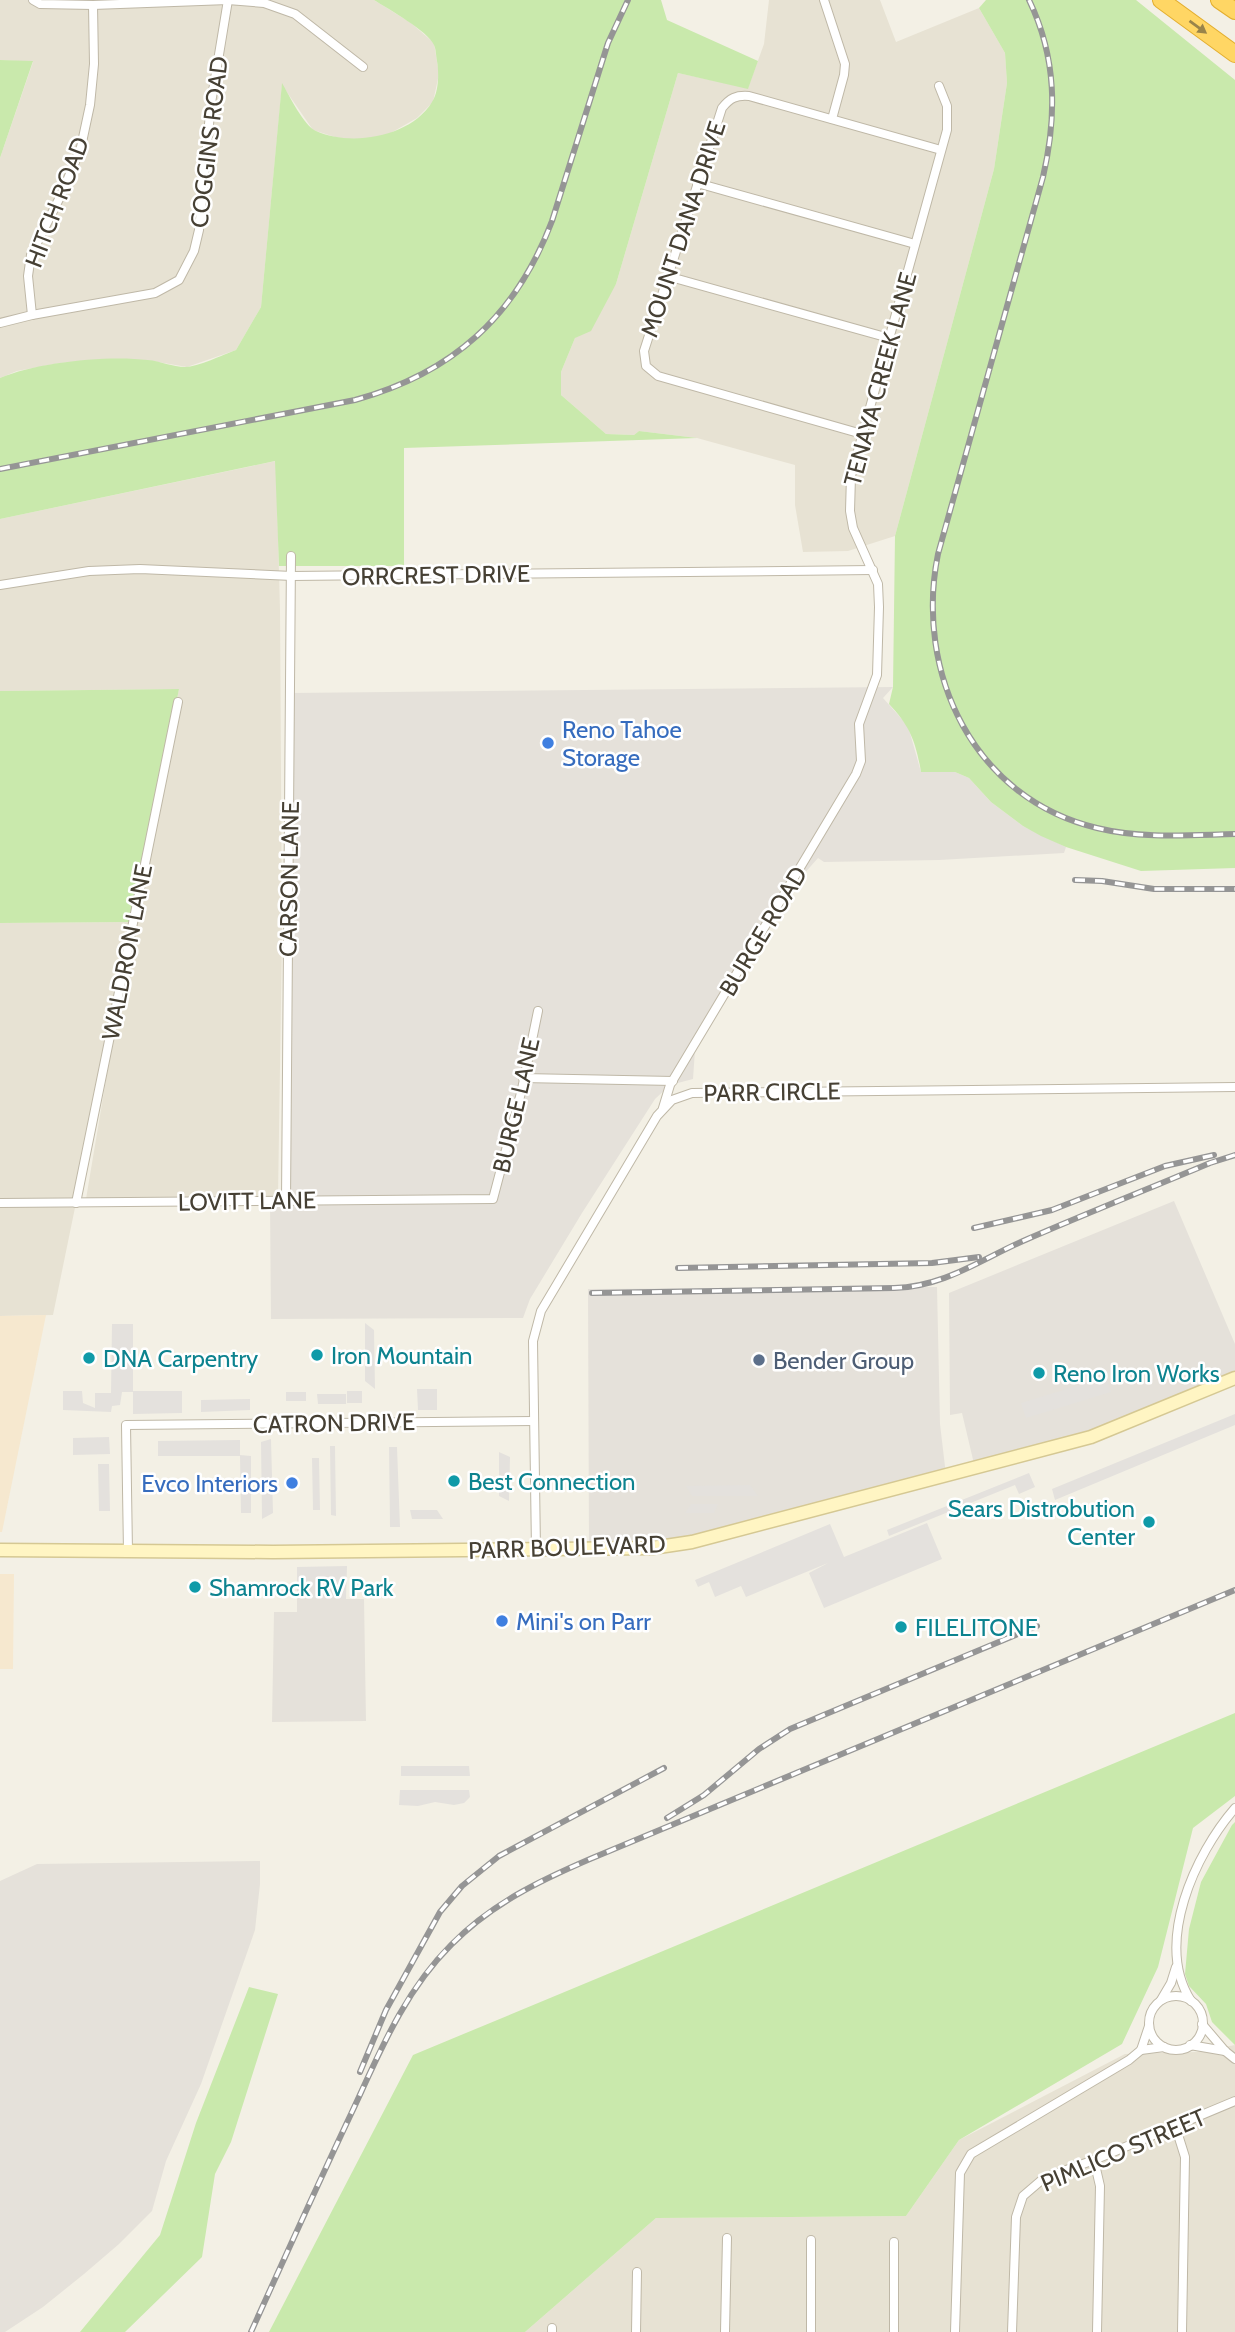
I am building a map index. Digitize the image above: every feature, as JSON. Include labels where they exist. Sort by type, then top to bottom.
[{"type":"highway","points":[[1161,0],[1235,54]]},
{"type":"highway","points":[[1219,0],[1235,11]]},
{"type":"main road","name":"PARR BOULEVARD","points":[[0,1550],[128,1552],[652,1548],[692,1542],[1091,1437],[1235,1378]]},
{"type":"street","points":[[33,0],[40,4],[93,5],[228,0],[264,3],[295,14],[363,67]]},
{"type":"street","name":"COGGINS ROAD","points":[[32,315],[155,293],[179,280],[194,251],[199,230],[211,103],[228,0]]},
{"type":"street","points":[[824,0],[845,64],[832,119],[941,150]]},
{"type":"street","name":"HITCH ROAD","points":[[32,315],[28,276],[31,255],[81,147],[90,105],[94,64],[93,5]]},
{"type":"street","name":"TENAYA CREEK LANE","points":[[861,754],[859,724],[877,675],[878,584],[858,543],[850,511],[851,476],[947,130],[947,106],[939,86]]},
{"type":"street","name":"MOUNT DANA DRIVE","points":[[832,119],[740,95],[722,108],[644,351],[645,363],[652,373],[658,376],[862,433]]},
{"type":"street","points":[[697,183],[915,244]]},
{"type":"street","points":[[667,276],[889,338]]},
{"type":"street","points":[[0,324],[32,315]]},
{"type":"street","name":"CARSON LANE","points":[[286,1201],[291,556]]},
{"type":"street","name":"ORRCREST DRIVE","points":[[0,585],[89,571],[127,569],[292,576],[873,570]]},
{"type":"street","name":"WALDRON LANE","points":[[76,1203],[177,702]]},
{"type":"street","name":"BURGE ROAD","points":[[663,1108],[673,1081],[856,774],[861,754]]},
{"type":"street","name":"BURGE LANE","points":[[494,1199],[538,1011]]},
{"type":"street","points":[[523,1078],[673,1081]]},
{"type":"street","name":"PARR CIRCLE","points":[[663,1108],[681,1096],[692,1093],[1235,1087]]},
{"type":"street","points":[[536,1550],[533,1341],[541,1311],[663,1108]]},
{"type":"street","name":"LOVITT LANE","points":[[0,1203],[494,1199]]},
{"type":"street","name":"CATRON DRIVE","points":[[128,1552],[126,1425],[534,1421]]},
{"type":"street","points":[[955,2332],[960,2173],[971,2154],[1129,2060],[1141,2050],[1152,2009],[1171,1983],[1176,1964],[1180,1921],[1191,1880],[1217,1830],[1235,1808]]},
{"type":"street","points":[[1176,1964],[1180,1981],[1201,2015],[1199,2036],[1190,2045]]},
{"type":"street","points":[[1161,2000],[1174,1996],[1191,2001]]},
{"type":"street","points":[[1202,2024],[1225,2052],[1235,2059]]},
{"type":"street","points":[[1149,2026],[1152,2035],[1164,2047]]},
{"type":"street","points":[[1141,2050],[1164,2047],[1173,2049],[1190,2045],[1225,2052]]},
{"type":"street","name":"PIMLICO STREET","points":[[1012,2332],[1016,2217],[1023,2196],[1044,2178],[1235,2101]]},
{"type":"street","points":[[1175,2125],[1185,2157],[1182,2332]]},
{"type":"street","points":[[1094,2160],[1100,2186],[1097,2332]]},
{"type":"street","points":[[725,2332],[727,2238]]},
{"type":"street","points":[[811,2240],[811,2332]]},
{"type":"street","points":[[894,2242],[894,2332]]},
{"type":"street","points":[[636,2332],[637,2272]]},
{"type":"shaded area","points":[[0,0],[374,0],[411,23],[434,43],[439,74],[433,102],[417,118],[389,134],[361,141],[313,130],[282,85],[261,307],[236,350],[187,367],[146,360],[107,360],[60,363],[17,371],[0,378],[0,158],[33,62],[0,60]]},
{"type":"shaded area","points":[[769,0],[880,0],[896,42],[979,8],[1005,53],[1007,83],[994,169],[895,536],[848,551],[803,552],[795,505],[795,465],[697,438],[639,431],[634,435],[606,434],[561,395],[561,372],[575,338],[616,284],[678,73],[748,88],[764,44]]},
{"type":"shaded area","points":[[276,461],[280,610],[282,937],[278,1197],[86,1199],[127,954],[53,1315],[0,1316],[0,923],[133,922],[179,689],[0,691],[0,519]]},
{"type":"shaded area","points":[[893,687],[883,698],[908,726],[921,772],[955,772],[969,778],[991,802],[1023,826],[1066,847],[1064,853],[939,860],[824,862],[818,858],[781,908],[695,1050],[693,1079],[670,1085],[655,1099],[530,1299],[523,1318],[271,1319],[270,1201],[286,1201],[291,693]]},
{"type":"shaded area","name":"Reno Iron Works","points":[[1174,1201],[1235,1344],[1235,1378],[1119,1427],[975,1468],[962,1413],[950,1415],[949,1293]]},
{"type":"shaded area","name":"Bender Group","points":[[937,1287],[940,1424],[946,1475],[692,1542],[589,1549],[588,1289]]},
{"type":"shaded area","points":[[46,1315],[2,1532],[0,1532],[0,1316]]},
{"type":"shaded area","points":[[365,1323],[374,1330],[375,1389],[365,1381]]},
{"type":"shaded area","points":[[112,1324],[133,1324],[133,1391],[182,1391],[182,1413],[133,1414],[133,1392],[122,1392],[120,1405],[112,1406],[111,1412],[63,1410],[63,1391],[82,1391],[83,1403],[95,1408],[95,1393],[111,1393]]},
{"type":"shaded area","points":[[1106,1377],[1111,1392],[1026,1418],[1021,1403]]},
{"type":"shaded area","points":[[417,1389],[437,1389],[437,1410],[418,1410]]},
{"type":"shaded area","points":[[347,1391],[362,1391],[362,1403],[347,1403]]},
{"type":"shaded area","points":[[286,1392],[306,1392],[306,1401],[286,1401]]},
{"type":"shaded area","name":"Iron Mountain","points":[[317,1394],[346,1394],[346,1404],[318,1404]]},
{"type":"shaded area","points":[[250,1399],[250,1410],[201,1412],[201,1400]]},
{"type":"shaded area","points":[[1235,1414],[1235,1425],[1055,1500],[1052,1489]]},
{"type":"shaded area","points":[[109,1437],[110,1454],[73,1455],[73,1438]]},
{"type":"shaded area","points":[[271,1439],[273,1513],[262,1519],[261,1442]]},
{"type":"shaded area","points":[[240,1440],[240,1455],[251,1456],[251,1513],[241,1513],[240,1456],[158,1456],[158,1441]]},
{"type":"shaded area","points":[[330,1446],[335,1446],[336,1516],[331,1515]]},
{"type":"shaded area","points":[[389,1447],[397,1447],[400,1527],[390,1527]]},
{"type":"shaded area","points":[[499,1452],[510,1457],[509,1501],[499,1496]]},
{"type":"shaded area","points":[[312,1458],[319,1458],[320,1510],[313,1510]]},
{"type":"shaded area","points":[[98,1464],[109,1464],[110,1511],[99,1511]]},
{"type":"shaded area","points":[[1029,1473],[1035,1487],[1019,1494],[1015,1485],[889,1536],[887,1530]]},
{"type":"shaded area","points":[[750,1485],[758,1496],[692,1496],[686,1486]]},
{"type":"shaded area","points":[[691,1504],[718,1504],[714,1513],[685,1513]]},
{"type":"shaded area","points":[[410,1510],[437,1510],[443,1519],[412,1519]]},
{"type":"shaded area","points":[[927,1523],[942,1559],[824,1608],[809,1573],[828,1563],[746,1597],[741,1586],[715,1597],[709,1582],[698,1587],[695,1580],[830,1524],[844,1557]]},
{"type":"shaded area","points":[[347,1566],[346,1599],[297,1599],[297,1567]]},
{"type":"shaded area","points":[[0,1574],[14,1574],[13,1669],[0,1669]]},
{"type":"shaded area","points":[[297,1599],[364,1599],[366,1721],[272,1722],[274,1612],[297,1612]]},
{"type":"shaded area","points":[[401,1766],[469,1766],[470,1776],[401,1776]]},
{"type":"shaded area","points":[[400,1790],[469,1790],[470,1797],[464,1803],[454,1805],[435,1802],[418,1806],[399,1805]]},
{"type":"shaded area","points":[[260,1861],[255,1930],[201,2084],[166,2161],[152,2211],[119,2244],[43,2307],[5,2332],[0,2332],[0,1881],[37,1864]]},
{"type":"shaded area","points":[[1235,2045],[1235,2332],[525,2332],[656,2218],[906,2216],[959,2140],[1125,2054],[1197,2052]]},
{"type":"green space","points":[[374,0],[661,0],[667,20],[758,61],[748,89],[678,73],[616,284],[591,331],[575,338],[561,372],[561,395],[606,434],[634,435],[639,431],[697,438],[404,448],[404,566],[279,566],[275,461],[0,519],[0,378],[33,368],[93,359],[132,359],[180,367],[190,366],[236,350],[261,307],[282,83],[311,128],[330,136],[363,138],[395,131],[410,124],[432,102],[438,76],[434,45],[416,27]]},
{"type":"green space","points":[[986,0],[1136,0],[1235,80],[1235,868],[1141,871],[1066,847],[1041,836],[991,802],[969,778],[955,772],[921,772],[911,735],[889,704],[893,687],[895,536],[994,169],[1007,83],[1005,53],[979,8]]},
{"type":"green space","points":[[0,60],[33,61],[0,158]]},
{"type":"green space","points":[[179,689],[133,922],[0,923],[0,691]]},
{"type":"green space","points":[[1235,1713],[1235,1796],[1193,1828],[1158,1967],[1122,2044],[959,2140],[906,2216],[656,2218],[525,2332],[269,2332],[413,2055]]},
{"type":"green space","points":[[1235,1822],[1235,2045],[1212,2022],[1206,2004],[1189,1986],[1185,1974],[1189,1929],[1201,1882]]},
{"type":"green space","points":[[249,1987],[278,1994],[231,2142],[215,2174],[202,2257],[125,2332],[80,2332],[160,2235],[196,2123]]},
{"type":"railway","points":[[0,469],[355,400],[422,374],[451,357],[477,336],[500,312],[537,255],[552,221],[608,43],[628,0]]},
{"type":"railway","points":[[1029,0],[1045,44],[1049,65],[1052,87],[1051,132],[1043,177],[938,554],[933,599],[935,643],[945,685],[962,725],[986,760],[1017,790],[1054,813],[1097,828],[1131,834],[1235,834]]},
{"type":"railway","points":[[1075,880],[1154,889],[1235,889]]},
{"type":"railway","points":[[974,1228],[1052,1210],[1165,1166],[1214,1155]]},
{"type":"railway","points":[[592,1293],[894,1288],[929,1283],[1070,1221],[1235,1155]]},
{"type":"railway","points":[[678,1268],[932,1263],[979,1257]]},
{"type":"railway","points":[[251,2332],[394,2025],[419,1983],[434,1964],[482,1917],[534,1885],[590,1859],[1235,1590]]},
{"type":"railway","points":[[667,1818],[704,1795],[759,1749],[790,1729],[1037,1626]]},
{"type":"railway","points":[[360,2072],[386,2010],[440,1912],[462,1886],[499,1856],[664,1768]]},
{"type":"place","name":"Reno Tahoe Storage","points":[[548,743]]},
{"type":"place","name":"Iron Mountain","points":[[317,1355]]},
{"type":"place","name":"DNA Carpentry","points":[[89,1358]]},
{"type":"place","name":"Bender Group","points":[[759,1360]]},
{"type":"place","name":"Reno Iron Works","points":[[1039,1373]]},
{"type":"place","name":"Best Connection","points":[[454,1481]]},
{"type":"place","name":"Evco Interiors","points":[[292,1483]]},
{"type":"place","name":"Sears Distrobution Center","points":[[1149,1522]]},
{"type":"place","name":"Shamrock RV Park","points":[[195,1587]]},
{"type":"place","name":"Mini's on Parr","points":[[502,1621]]},
{"type":"place","name":"FILELITONE","points":[[901,1627]]}]
